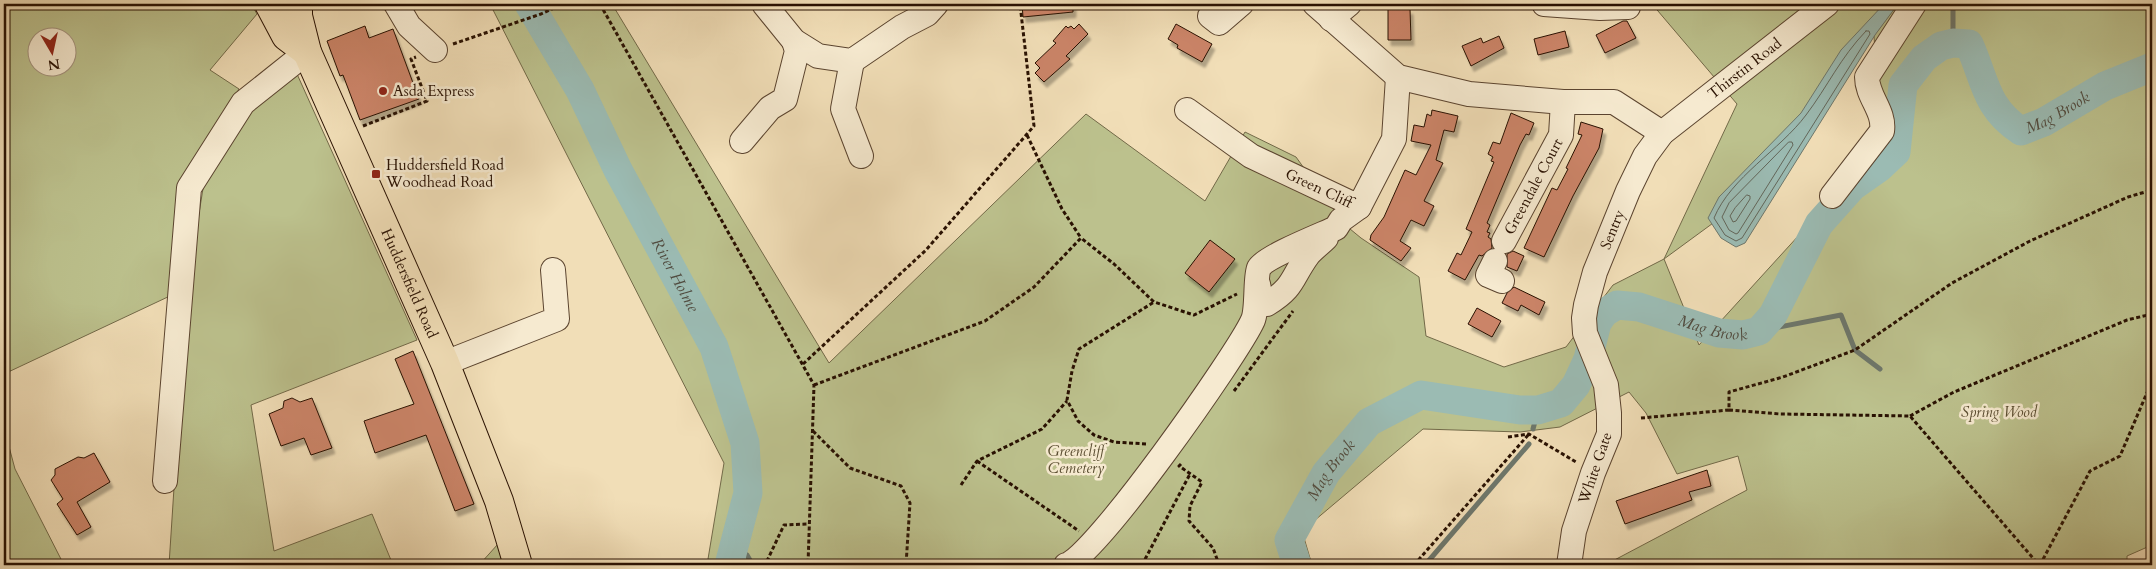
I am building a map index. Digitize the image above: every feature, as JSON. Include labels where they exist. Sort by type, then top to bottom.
[{"type":"main road","points":[[269,4],[286,36],[307,52]]},
{"type":"main road","name":"Huddersfield Road","points":[[298,4],[298,16],[307,52],[445,363],[499,501],[518,565]]},
{"type":"street","points":[[764,4],[794,41],[818,56],[852,61],[902,27],[927,14],[936,4]]},
{"type":"street","points":[[1210,16],[1219,23],[1241,4]]},
{"type":"street","points":[[1323,11],[1349,4]]},
{"type":"street","points":[[1544,4],[1600,8],[1628,7]]},
{"type":"street","name":"Thirstin Road","points":[[1662,134],[1827,4]]},
{"type":"street","points":[[1832,196],[1882,131],[1882,118],[1868,88],[1867,77],[1914,4]]},
{"type":"street","points":[[389,8],[435,50]]},
{"type":"street","points":[[1323,11],[1398,77],[1469,94],[1562,102],[1614,102],[1662,134]]},
{"type":"street","points":[[742,141],[770,108],[785,99],[797,51],[794,41]]},
{"type":"street","points":[[165,480],[189,188],[243,103],[307,52]]},
{"type":"street","points":[[852,61],[843,109],[861,156]]},
{"type":"street","name":"Green Cliff","points":[[1187,110],[1251,156],[1359,207],[1394,139],[1398,77]]},
{"type":"street","name":"Greendale Court","points":[[1500,261],[1561,135],[1562,102]]},
{"type":"street","name":"Sentry","points":[[1585,333],[1584,318],[1595,272],[1628,191],[1645,156],[1662,134]]},
{"type":"street","points":[[1066,565],[1071,564],[1094,541],[1178,451],[1254,319],[1259,269],[1268,259],[1336,228],[1341,220],[1359,207]]},
{"type":"street","points":[[445,363],[557,319],[552,270]]},
{"type":"street","name":"White Gate","points":[[1569,565],[1574,531],[1593,473],[1609,434],[1610,413],[1601,369],[1585,333]]},
{"type":"path","points":[[344,133],[427,102],[411,60],[541,14],[552,9],[554,4]]},
{"type":"path","points":[[600,4],[814,385],[808,565]]},
{"type":"path","points":[[803,364],[926,250],[1034,126],[1020,4]]},
{"type":"path","points":[[1027,135],[1062,209],[1081,238],[1114,264],[1154,302],[1194,315],[1258,284]]},
{"type":"path","points":[[1729,410],[1729,392],[1783,377],[1855,350],[1952,283],[2030,242],[2128,197],[2152,190]]},
{"type":"path","points":[[814,385],[985,321],[1034,287],[1081,238]]},
{"type":"path","points":[[960,485],[977,461],[1042,429],[1067,400],[1072,371],[1079,349],[1154,302]]},
{"type":"path","points":[[1232,394],[1296,306]]},
{"type":"path","points":[[1641,418],[1729,410],[1780,414],[1910,416],[1972,385],[2127,320],[2152,314]]},
{"type":"path","points":[[1910,416],[2040,565],[2090,471],[2120,456],[2152,380]]},
{"type":"path","points":[[1067,400],[1078,421],[1094,435],[1114,442],[1178,451],[1179,466],[1202,482],[1190,506],[1189,521],[1213,548],[1217,559],[1212,565]]},
{"type":"path","points":[[813,430],[850,468],[901,486],[910,503],[906,565]]},
{"type":"path","points":[[1414,565],[1529,434]]},
{"type":"path","points":[[1508,437],[1529,434],[1593,473]]},
{"type":"path","points":[[977,461],[1094,541]]},
{"type":"path","points":[[1142,565],[1190,474]]},
{"type":"path","points":[[762,565],[766,563],[784,525],[809,524]]},
{"type":"green space","points":[[4,4],[251,4],[257,14],[210,70],[239,89],[180,187],[172,295],[4,374]]},
{"type":"green space","points":[[490,4],[612,4],[829,363],[1086,114],[1205,201],[1245,132],[1296,157],[1344,224],[1361,238],[1419,277],[1426,336],[1504,367],[1566,347],[1613,285],[1664,259],[1737,104],[1652,4],[1888,4],[1876,33],[1898,4],[2152,4],[2152,545],[2127,556],[2127,565],[1605,565],[1747,490],[1738,456],[1677,474],[1646,413],[1629,392],[1560,427],[1520,432],[1423,429],[1302,531],[1312,565],[707,565],[724,463]],"holes":[[[1874,36],[1881,145],[1699,345],[1664,259],[1735,207]]]},
{"type":"green space","points":[[297,74],[417,340],[251,405],[274,551],[372,514],[393,565],[169,565],[187,288],[206,170],[241,117]]},
{"type":"green space","points":[[4,428],[15,469],[64,565],[4,565]]},
{"type":"green space","points":[[498,544],[503,565],[480,565],[480,564]]},
{"type":"water","points":[[1884,4],[1898,4],[1875,35],[1745,243],[1736,247],[1721,238],[1708,218],[1719,197],[1801,113],[1841,50]]},
{"type":"building","points":[[1022,4],[1073,4],[1073,12],[1023,17]]},
{"type":"building","points":[[1388,9],[1410,9],[1411,40],[1388,40]]},
{"type":"building","points":[[1623,21],[1627,21],[1636,38],[1605,53],[1596,35]]},
{"type":"building","points":[[1079,24],[1088,34],[1066,56],[1070,59],[1044,82],[1035,73],[1040,68],[1035,63],[1056,43],[1053,41],[1066,26],[1068,28],[1071,26],[1074,29]]},
{"type":"building","points":[[1176,24],[1212,44],[1202,62],[1177,48],[1178,45],[1168,39]]},
{"type":"building","points":[[365,26],[369,38],[393,29],[419,99],[360,120],[343,75],[340,76],[327,41]]},
{"type":"building","points":[[1565,31],[1569,47],[1538,55],[1534,39]]},
{"type":"building","points":[[1499,36],[1504,48],[1471,66],[1462,46],[1481,38],[1483,43]]},
{"type":"building","points":[[1432,110],[1458,116],[1454,132],[1444,130],[1436,160],[1443,163],[1424,201],[1434,206],[1424,226],[1411,220],[1400,241],[1411,248],[1401,261],[1370,240],[1371,235],[1384,217],[1405,170],[1416,175],[1431,145],[1411,141],[1414,125],[1424,127],[1427,114],[1431,116]]},
{"type":"building","points":[[1511,113],[1534,123],[1529,135],[1526,134],[1520,145],[1487,223],[1490,225],[1487,232],[1490,233],[1488,237],[1491,239],[1492,248],[1482,256],[1479,255],[1465,280],[1448,271],[1457,253],[1461,255],[1472,232],[1466,229],[1494,162],[1491,161],[1493,157],[1488,154],[1493,142],[1500,144]]},
{"type":"building","points":[[1581,122],[1603,129],[1599,148],[1573,196],[1544,257],[1524,248],[1552,188],[1557,190],[1568,169],[1566,168],[1582,135],[1578,134]]},
{"type":"building","points":[[1210,240],[1235,259],[1209,292],[1185,273]]},
{"type":"building","points":[[1513,251],[1524,256],[1517,271],[1507,267],[1507,254]]},
{"type":"building","points":[[1514,287],[1545,302],[1539,315],[1521,305],[1518,311],[1502,303],[1507,293]]},
{"type":"building","points":[[1477,308],[1501,321],[1492,337],[1468,324]]},
{"type":"building","points":[[413,351],[474,504],[455,511],[426,435],[375,453],[364,421],[414,404],[395,359]]},
{"type":"building","points":[[292,398],[300,402],[312,398],[332,448],[311,455],[304,438],[281,446],[269,414],[283,408],[284,401]]},
{"type":"building","points":[[94,453],[110,482],[77,502],[91,527],[77,535],[57,504],[63,499],[51,480],[55,475],[55,469],[78,457],[84,458]]},
{"type":"building","points":[[1707,470],[1711,486],[1689,492],[1692,500],[1625,524],[1616,501]]},
{"type":"waterway","name":"River Holme","points":[[529,4],[580,90],[618,170],[714,347],[745,443],[748,493],[729,565]]},
{"type":"waterway","points":[[1953,4],[1953,43]]},
{"type":"waterway","name":"Mag Brook","points":[[1297,565],[1289,540],[1326,473],[1369,422],[1421,395],[1520,410],[1538,410],[1561,403],[1576,385],[1588,359],[1597,323],[1604,313],[1617,305],[1639,307],[1719,333],[1743,335],[1759,331],[1773,315],[1819,224],[1852,187],[1879,168],[1896,152],[1903,85],[1924,58],[1941,46],[1953,43],[1969,44],[1993,103],[2000,113],[2021,131],[2044,122],[2105,86],[2152,67]]},
{"type":"waterway","points":[[1759,331],[1841,315],[1855,350],[1880,369]]},
{"type":"waterway","points":[[1533,429],[1538,410]]},
{"type":"waterway","points":[[1425,565],[1529,444]]},
{"type":"waterway","points":[[735,547],[747,555],[751,562]]},
{"type":"place","name":"Asda Express","points":[[383,91]]},
{"type":"place","name":"Huddersfield Road Woodhead Road","points":[[376,174]]},
{"type":"park label","name":"Spring Wood","points":[[1999,412]]},
{"type":"park label","name":"Greencliff Cemetery","points":[[1076,460]]}]
